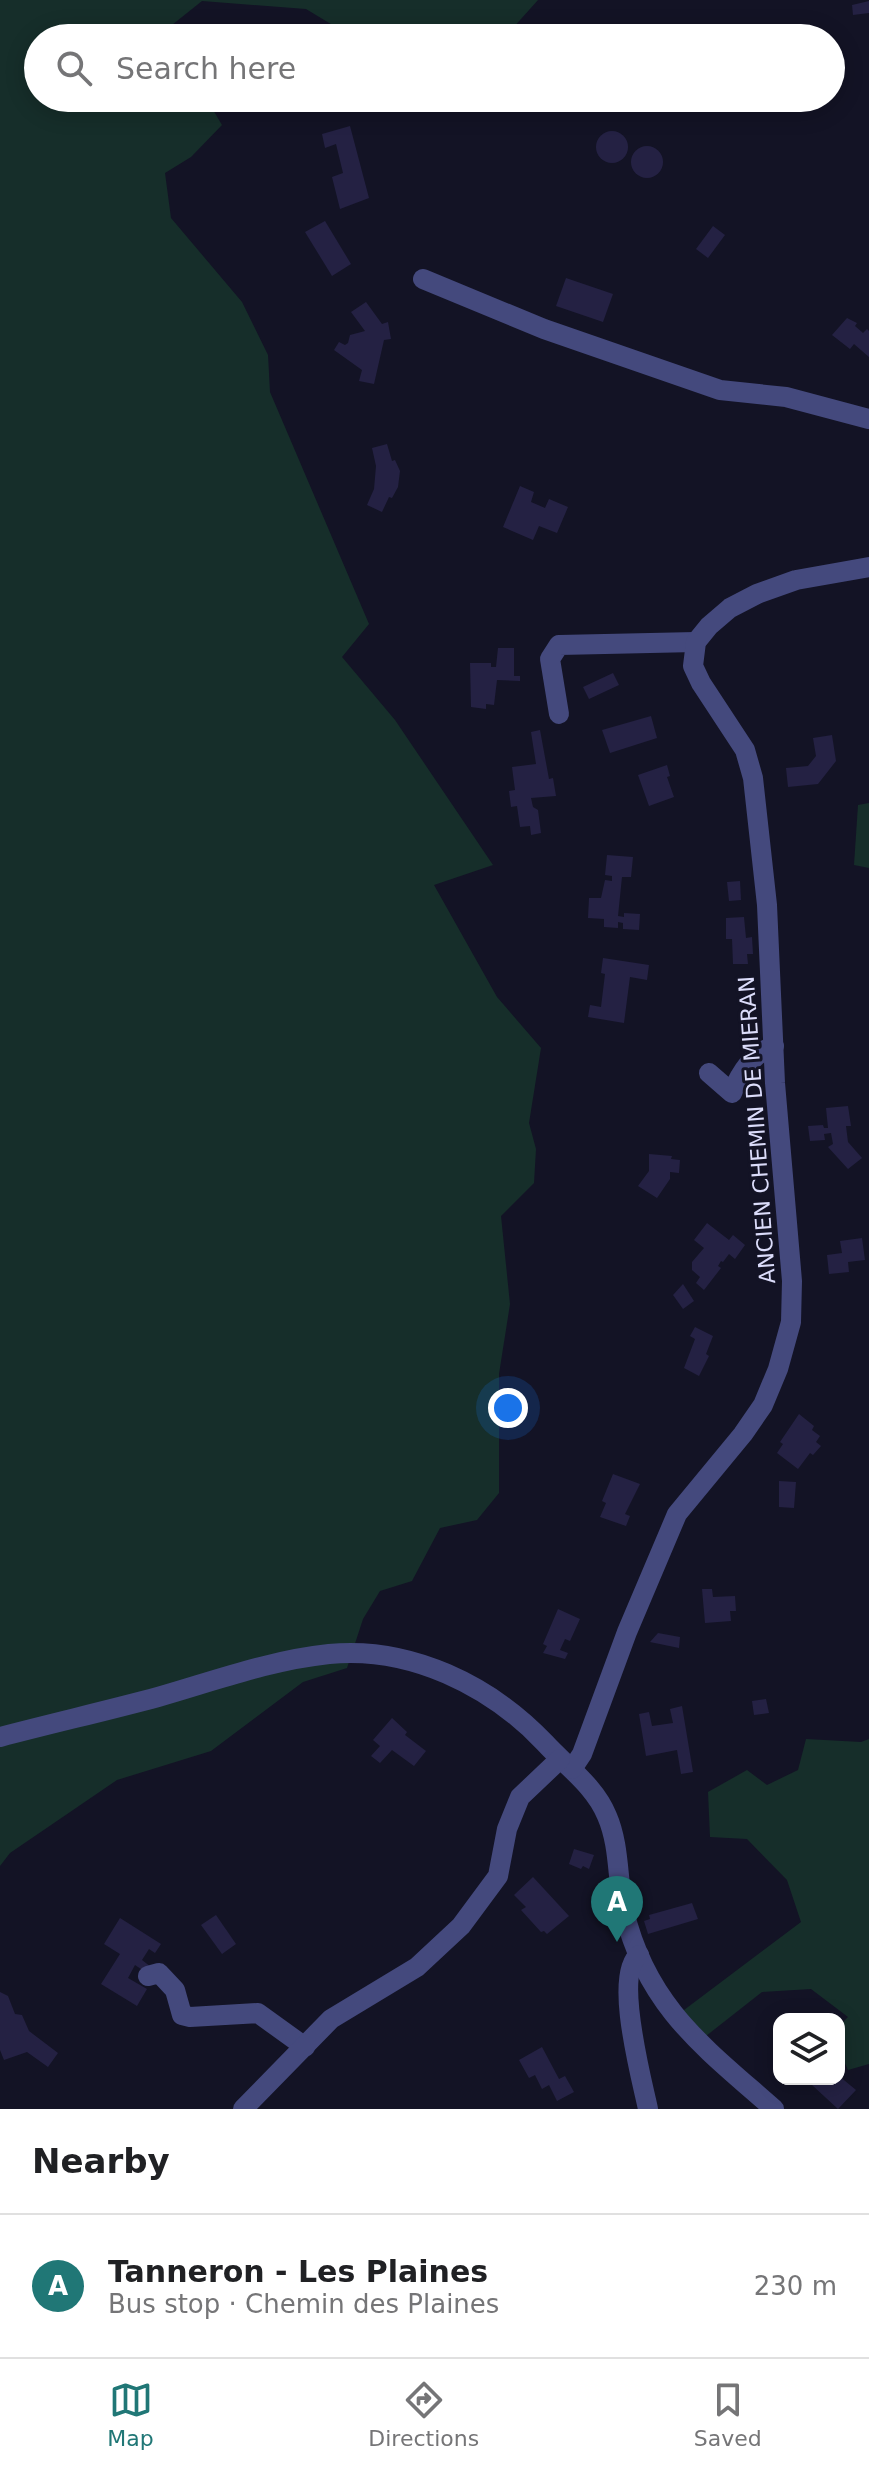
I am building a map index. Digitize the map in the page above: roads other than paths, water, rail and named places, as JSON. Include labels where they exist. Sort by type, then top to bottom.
[{"type":"street","points":[[423,279],[544,329],[720,390],[786,397],[869,419]]},
{"type":"street","points":[[559,714],[550,659],[559,645],[696,642],[730,608],[757,594],[796,580],[869,567]]},
{"type":"street","name":"ANCIEN CHEMIN DE MIERAN","points":[[566,1764],[582,1754],[627,1632],[677,1514],[763,1405],[778,1369],[791,1322],[792,1281],[767,905],[753,778],[745,750],[693,666],[696,642]]},
{"type":"street","points":[[709,1073],[732,1093],[741,1071],[764,1049],[774,1046]]},
{"type":"street","points":[[0,1737],[156,1698],[241,1672],[329,1654],[376,1654],[447,1673],[482,1689],[513,1712],[589,1787],[607,1814],[613,1835],[623,1909],[639,1955],[667,2006],[684,2029],[719,2063],[774,2109]]},
{"type":"street","points":[[243,2109],[331,2019],[417,1967],[461,1926],[498,1876],[507,1829],[520,1797],[566,1764]]},
{"type":"street","points":[[639,1955],[630,1966],[629,1990],[632,2036],[648,2109]]},
{"type":"street","points":[[148,1976],[159,1973],[175,1990],[182,2015],[258,2013],[305,2047]]},
{"type":"place","name":"Tanneron - Les Plaines","points":[[617,1942]]}]
